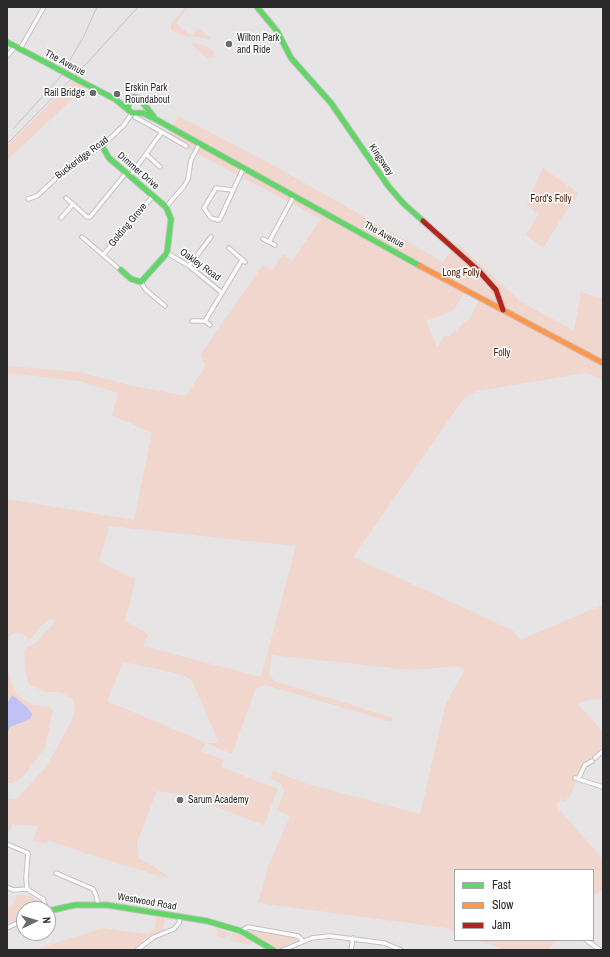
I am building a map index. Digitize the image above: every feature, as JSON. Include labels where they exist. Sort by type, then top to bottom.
[{"type":"street","points":[[7,56],[18,48],[44,7]]},
{"type":"street","name":"Kingsway","points":[[257,7],[276,31],[291,58],[331,103],[389,187],[404,204],[480,271],[496,290],[503,310]]},
{"type":"street","name":"The Avenue","points":[[7,42],[115,99],[128,108],[134,115],[139,112],[157,120],[243,169],[603,363]]},
{"type":"street","name":"The Avenue","points":[[115,99],[129,100],[136,97],[143,102],[157,120]]},
{"type":"street","points":[[128,108],[129,100]]},
{"type":"street","points":[[139,112],[143,108],[143,102]]},
{"type":"street","points":[[134,115],[186,146]]},
{"type":"street","name":"Buckeridge Road","points":[[28,199],[37,196],[66,169],[102,146],[134,115]]},
{"type":"street","points":[[66,198],[87,217],[90,217],[146,154],[162,132]]},
{"type":"street","points":[[166,207],[188,179],[191,160],[199,145]]},
{"type":"street","name":"Dimmer Drive","points":[[102,146],[109,158],[166,207]]},
{"type":"street","points":[[146,154],[160,167]]},
{"type":"street","points":[[232,190],[224,188],[215,190],[204,208],[211,218],[220,219],[233,194],[232,190],[243,169]]},
{"type":"street","name":"Golding Grove","points":[[103,254],[153,196]]},
{"type":"street","points":[[269,242],[294,196]]},
{"type":"street","points":[[61,218],[73,204]]},
{"type":"street","name":"Oakley Road","points":[[141,282],[167,253],[172,224],[166,207]]},
{"type":"street","name":"Golding Grove","points":[[82,237],[119,268]]},
{"type":"street","points":[[189,266],[211,237]]},
{"type":"street","points":[[263,239],[275,245]]},
{"type":"street","name":"Oakley Road","points":[[205,321],[221,292],[244,261],[229,248]]},
{"type":"street","name":"Oakley Road","points":[[167,253],[189,266],[221,292]]},
{"type":"street","points":[[119,268],[131,279],[141,282],[145,289],[165,306]]},
{"type":"street","points":[[192,321],[205,321],[210,325]]},
{"type":"street","points":[[603,751],[594,760],[585,765],[576,779],[603,787]]},
{"type":"street","points":[[7,844],[28,853],[26,878],[27,889]]},
{"type":"street","points":[[56,873],[93,889],[98,904]]},
{"type":"street","points":[[7,887],[14,890],[27,889],[43,899],[44,901]]},
{"type":"street","name":"Westwood Road","points":[[56,909],[98,904],[115,905],[216,923],[241,931],[273,950]]},
{"type":"street","points":[[137,950],[154,937],[174,929],[179,923],[180,917]]},
{"type":"street","name":"Westwood Road","points":[[241,931],[248,927],[298,936],[303,941]]},
{"type":"street","points":[[283,950],[303,941],[330,936],[384,943],[401,950]]},
{"type":"street","points":[[351,950],[353,938]]},
{"type":"street","points":[[587,941],[600,950]]},
{"type":"green space","points":[[185,7],[188,7],[176,23],[191,36],[198,28],[211,38],[209,40],[200,37],[183,36],[171,30],[171,25]]},
{"type":"green space","points":[[192,43],[206,46],[214,52],[213,57],[207,58],[192,45]]},
{"type":"green space","points":[[73,81],[84,86],[79,93],[7,160],[7,146]]},
{"type":"green space","points":[[178,116],[271,164],[443,262],[457,243],[520,301],[574,331],[581,292],[603,299],[603,380],[586,373],[478,391],[465,397],[353,557],[512,630],[520,640],[603,605],[603,699],[588,700],[578,704],[603,732],[603,745],[578,776],[572,793],[565,802],[561,799],[556,806],[603,859],[603,889],[594,896],[594,869],[454,869],[454,932],[447,928],[258,903],[268,867],[290,816],[277,810],[284,791],[280,783],[271,778],[273,771],[304,783],[420,814],[446,703],[465,670],[457,666],[412,670],[272,655],[269,674],[274,681],[393,718],[391,722],[266,685],[256,688],[232,754],[206,743],[201,751],[223,760],[221,767],[278,789],[264,825],[185,795],[157,791],[137,842],[138,858],[153,866],[171,879],[87,854],[48,840],[46,844],[33,840],[38,826],[12,824],[10,832],[7,831],[7,798],[15,800],[46,767],[71,722],[75,708],[73,699],[59,692],[45,692],[29,684],[25,671],[24,651],[26,647],[34,644],[55,622],[54,620],[50,619],[42,625],[29,640],[22,633],[16,632],[9,636],[7,643],[7,499],[134,520],[152,433],[112,415],[118,393],[80,381],[7,373],[7,366],[79,372],[129,385],[186,396],[206,365],[200,355],[263,265],[272,270],[283,254],[292,261],[321,219],[168,138]],"holes":[[[464,293],[479,300],[470,318],[449,336],[444,336],[437,347],[426,321],[453,311]],[[109,526],[296,546],[261,677],[143,646],[148,634],[125,621],[136,579],[99,562]],[[123,662],[185,676],[192,681],[218,740],[216,743],[206,743],[107,701]]]},
{"type":"green space","name":"Ford's Folly","points":[[543,168],[578,193],[543,248],[526,235],[538,215],[527,204]]},
{"type":"green space","points":[[7,665],[10,680],[17,695],[32,705],[50,707],[53,710],[45,748],[22,778],[12,783],[7,783]]},
{"type":"green space","points":[[17,895],[30,896],[38,901],[16,901],[16,920],[7,924],[7,909],[14,903]]},
{"type":"green space","points":[[157,916],[165,917],[163,931],[147,937],[133,950],[34,950],[102,928],[146,934],[154,931]]},
{"type":"green space","points":[[216,928],[230,933],[230,936],[227,935],[225,938],[218,937]]},
{"type":"green space","points":[[252,929],[296,937],[297,940],[281,949],[275,948],[249,931]]},
{"type":"green space","points":[[232,934],[239,934],[253,941],[251,945],[231,941]]},
{"type":"green space","points":[[480,941],[554,941],[549,950],[502,950],[491,944]]},
{"type":"water","points":[[12,695],[28,708],[32,714],[30,719],[10,727],[7,734],[7,704]]},
{"type":"railway","points":[[14,128],[60,77],[84,36],[97,7]]},
{"type":"railway","points":[[7,144],[88,62],[138,7]]},
{"type":"traffic: fast","points":[[257,7],[277,31],[291,58],[331,103],[389,187],[404,204],[423,221]]},
{"type":"traffic: fast","points":[[7,42],[58,69]]},
{"type":"traffic: fast","points":[[58,69],[78,80]]},
{"type":"traffic: fast","points":[[78,80],[115,99],[132,113],[143,113],[157,120],[420,266]]},
{"type":"traffic: fast","points":[[128,108],[129,100],[134,97],[139,98],[154,117]]},
{"type":"traffic: fast","points":[[102,146],[109,158],[166,207],[171,219],[167,253],[141,282],[131,279],[121,270]]},
{"type":"traffic: fast","points":[[56,909],[75,905],[107,905],[207,921],[241,931],[273,950]]},
{"type":"traffic: slow","points":[[420,266],[603,363]]},
{"type":"traffic: jam","points":[[423,221],[479,271],[496,290],[503,310]]},
{"type":"place","name":"Wilton Park and Ride","points":[[229,44]]},
{"type":"place","name":"Rail Bridge","points":[[93,93]]},
{"type":"place","name":"Erskin Park Roundabout","points":[[117,94]]},
{"type":"place","name":"Sarum Academy","points":[[180,800]]},
{"type":"park label","name":"Long Folly","points":[[461,273]]},
{"type":"park label","name":"Folly","points":[[502,353]]}]
